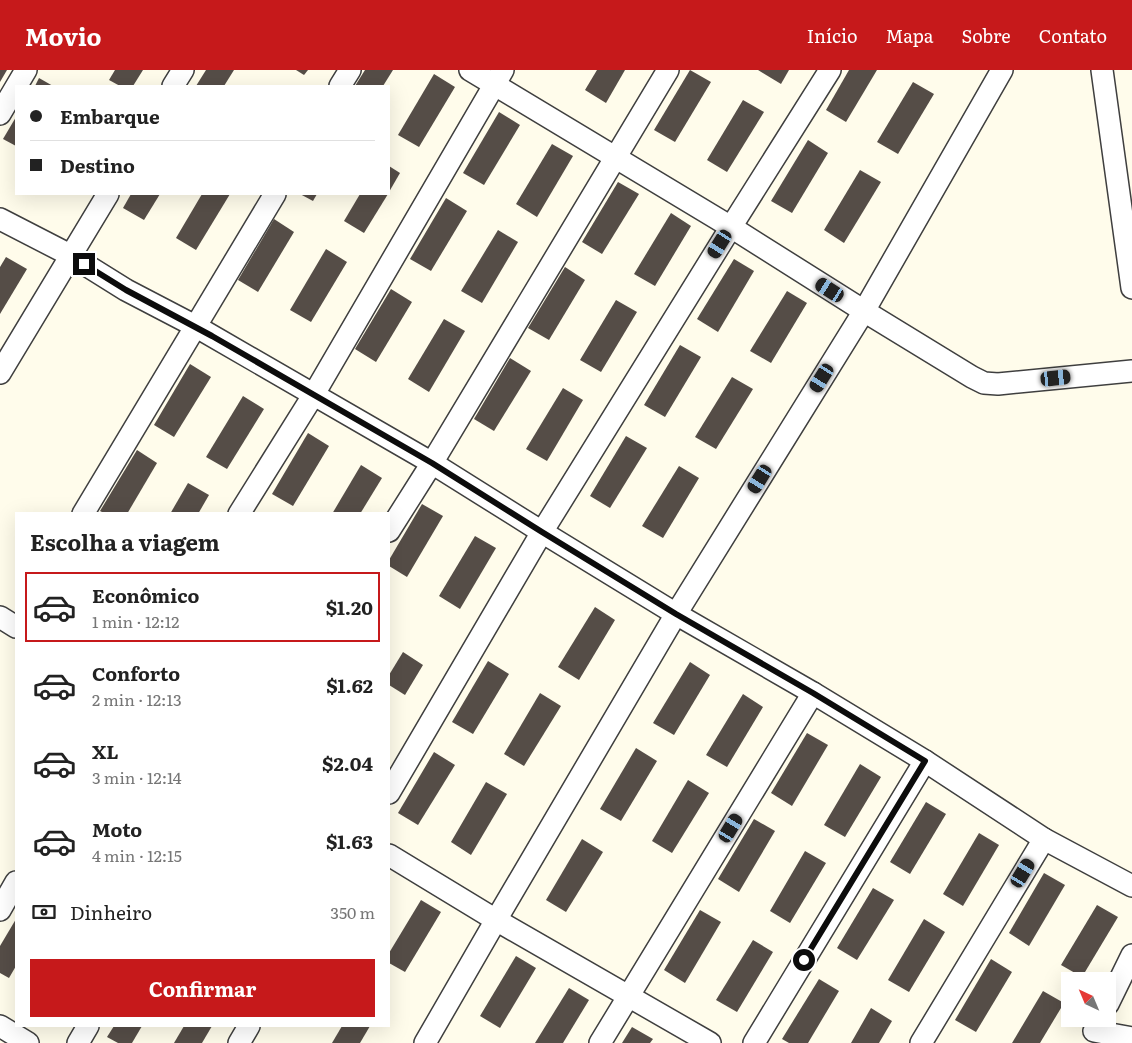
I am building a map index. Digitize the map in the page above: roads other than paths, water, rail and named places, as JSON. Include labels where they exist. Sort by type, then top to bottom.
[{"type":"street","points":[[17,85],[26,70]]},
{"type":"street","points":[[174,85],[183,70]]},
{"type":"street","points":[[341,85],[350,70]]},
{"type":"street","points":[[470,70],[499,77],[615,157],[984,383],[998,384],[1132,371]]},
{"type":"street","points":[[390,530],[668,70]]},
{"type":"street","points":[[390,791],[542,532],[830,70]]},
{"type":"street","points":[[425,1043],[676,614],[864,311],[1002,70]]},
{"type":"street","points":[[1102,70],[1132,288]]},
{"type":"street","points":[[240,512],[314,394],[499,77]]},
{"type":"street","points":[[0,114],[15,89]]},
{"type":"street","points":[[0,373],[107,195]]},
{"type":"street","points":[[84,512],[274,195]]},
{"type":"street","points":[[0,219],[70,255],[126,290],[195,326],[432,463],[676,614],[813,693],[925,761],[1044,839],[1132,886]]},
{"type":"street","points":[[0,618],[15,626]]},
{"type":"street","points":[[600,1043],[813,693]]},
{"type":"street","points":[[754,1043],[925,761]]},
{"type":"street","points":[[921,1043],[1044,839]]},
{"type":"street","points":[[390,856],[496,920],[710,1043]]},
{"type":"street","points":[[0,910],[15,884]]},
{"type":"street","points":[[1116,988],[1132,955]]},
{"type":"street","points":[[0,1026],[28,1043]]},
{"type":"street","points":[[78,1043],[87,1027]]},
{"type":"street","points":[[239,1043],[248,1027]]},
{"type":"street","points":[[1094,1031],[1132,1038]]}]
